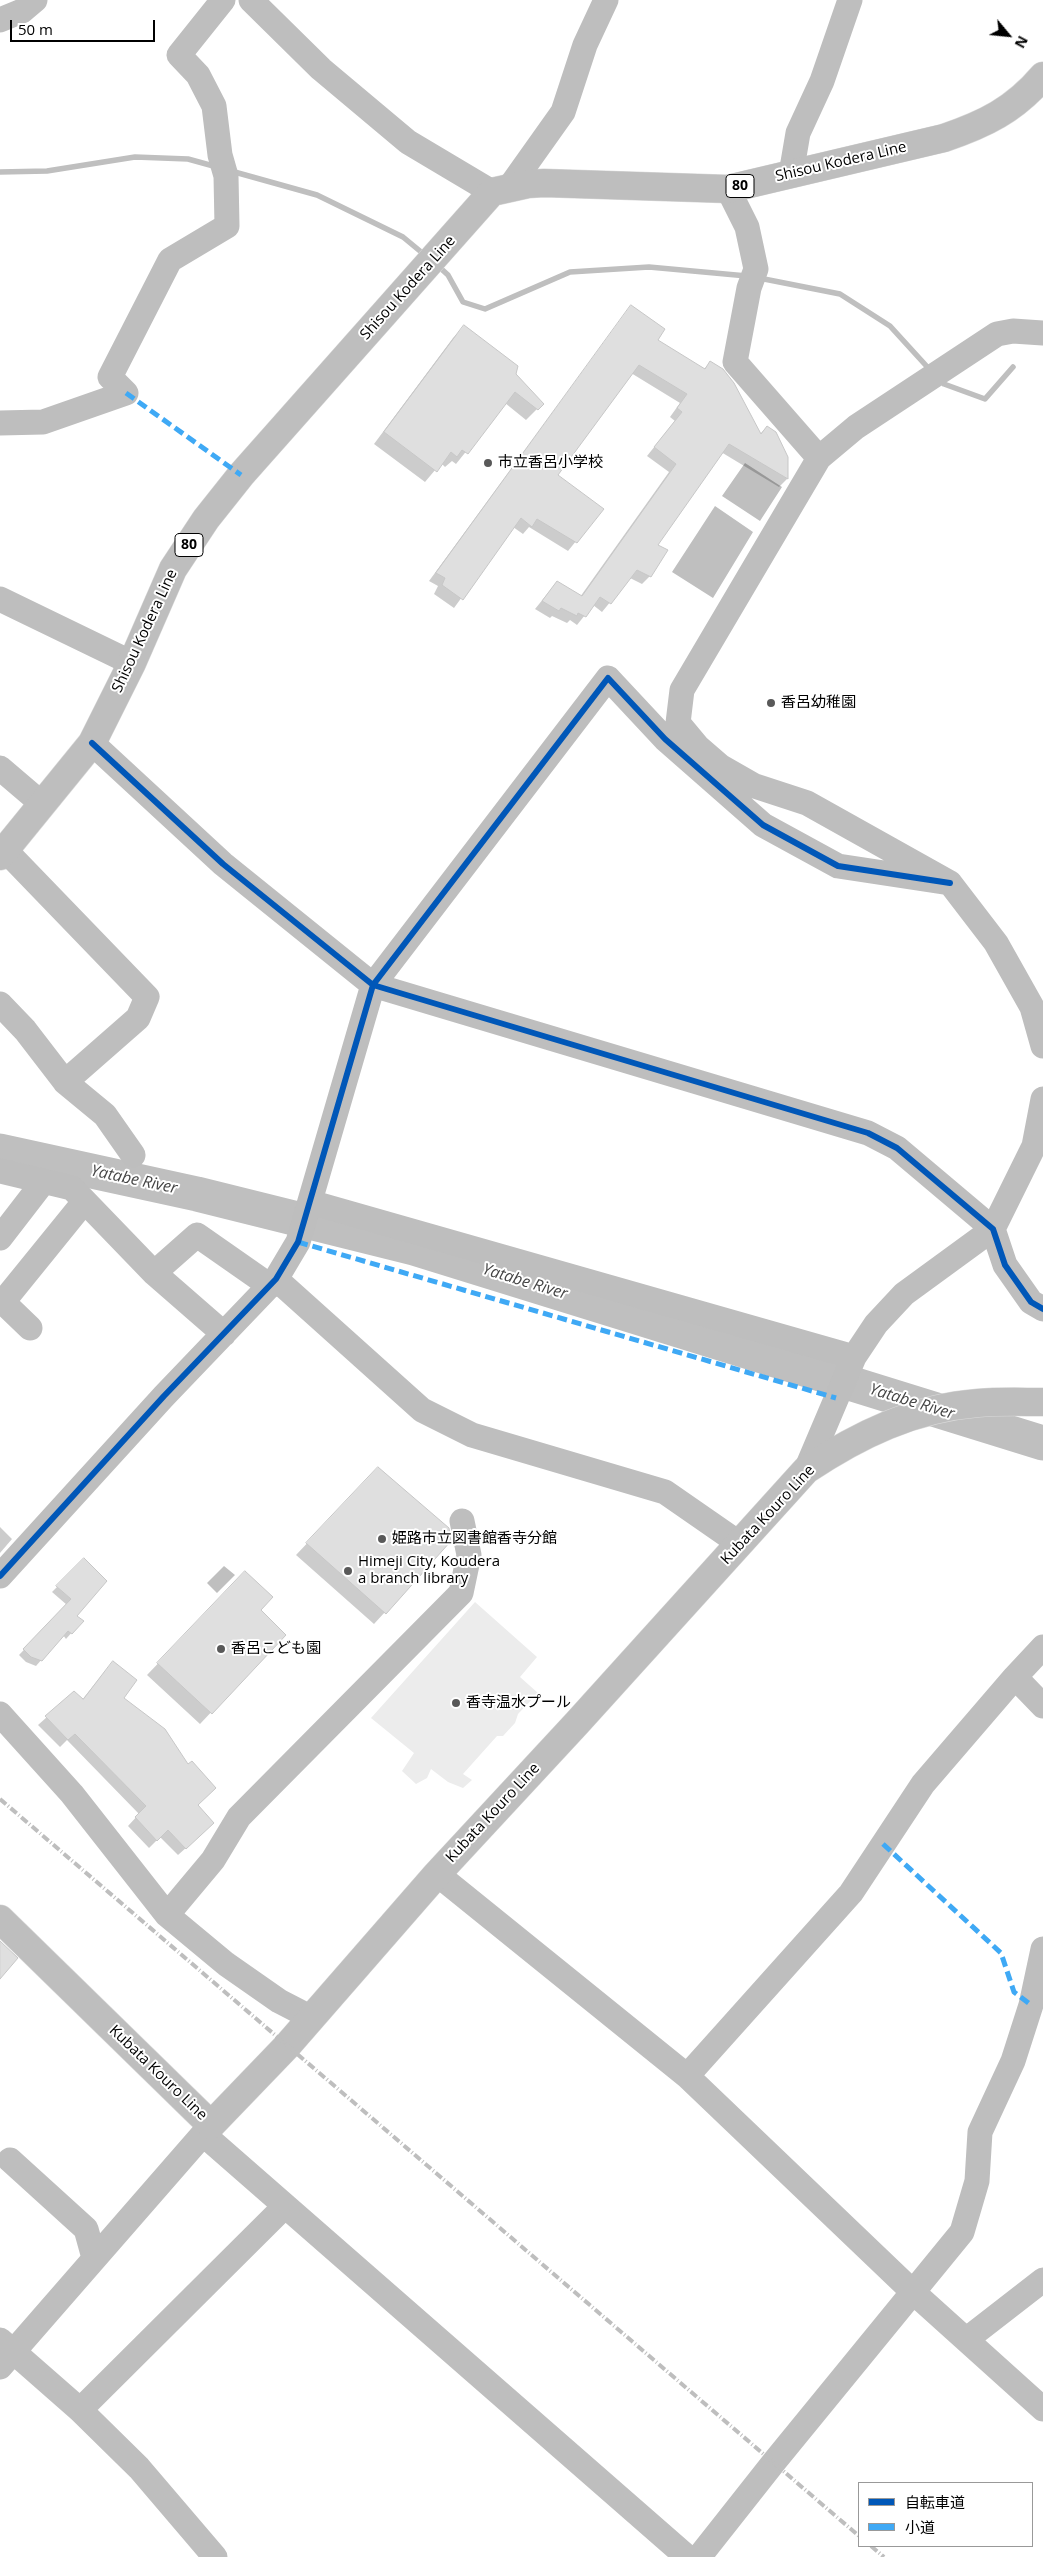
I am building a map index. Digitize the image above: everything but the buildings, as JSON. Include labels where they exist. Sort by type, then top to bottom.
[{"type":"main road","name":"Shisou Kodera Line","points":[[3,853],[41,803],[92,743],[132,663],[173,570],[206,519],[241,475],[433,259],[500,190],[544,184],[728,189],[944,138],[978,127],[1007,110],[1043,76]]},
{"type":"main road","name":"Kubata Kouro Line","points":[[0,1919],[207,2130],[287,2046],[310,2017],[437,1874],[806,1470],[844,1445],[882,1426],[923,1413],[978,1402],[1043,1402]]},
{"type":"street","points":[[0,20],[22,11],[35,0]]},
{"type":"street","points":[[0,423],[43,422],[126,392],[110,377],[170,260],[227,226],[223,165],[214,106],[198,74],[179,55],[223,0]]},
{"type":"street","points":[[250,0],[321,69],[408,142],[500,190],[563,112],[585,45],[606,0]]},
{"type":"street","points":[[791,174],[798,133],[822,81],[850,0]]},
{"type":"street","points":[[728,189],[747,228],[753,278],[735,362],[819,458]]},
{"type":"street","points":[[678,723],[682,690],[819,458],[856,427],[997,334],[1013,331],[1043,333]]},
{"type":"street","points":[[0,599],[132,663]]},
{"type":"street","points":[[608,678],[650,710],[678,723],[698,747],[720,766],[755,786],[807,804],[950,883],[1037,1001],[1043,1046]]},
{"type":"street","points":[[608,678],[665,740],[763,825],[838,866],[950,883]]},
{"type":"street","points":[[0,1576],[273,1283],[298,1242],[372,985],[608,678]]},
{"type":"street","points":[[92,743],[223,864],[372,985],[868,1133],[897,1148],[993,1228],[1005,1265],[1031,1302],[1043,1309]]},
{"type":"street","points":[[0,768],[41,803]]},
{"type":"street","points":[[3,853],[147,997],[138,1018],[65,1082]]},
{"type":"street","points":[[0,1004],[25,1030],[65,1082],[105,1115],[133,1155]]},
{"type":"street","points":[[806,1470],[854,1357],[876,1324],[904,1294],[993,1228],[1034,1146],[1043,1099]]},
{"type":"street","points":[[0,1171],[72,1188],[154,1273],[224,1334]]},
{"type":"street","points":[[0,1238],[44,1181]]},
{"type":"street","points":[[30,1328],[1,1301],[84,1202]]},
{"type":"street","points":[[310,1202],[854,1357]]},
{"type":"street","points":[[154,1273],[197,1235],[273,1283],[422,1410],[472,1435],[665,1492],[740,1544]]},
{"type":"street","points":[[167,1915],[213,1860],[239,1817],[461,1593],[468,1555],[462,1521]]},
{"type":"street","points":[[687,2076],[851,1893],[923,1784],[1014,1677],[1043,1647]]},
{"type":"street","points":[[1014,1677],[1043,1706]]},
{"type":"street","points":[[0,1714],[72,1794],[167,1915],[226,1964],[279,2001],[310,2017]]},
{"type":"street","points":[[437,1874],[687,2076],[913,2292],[1043,2409]]},
{"type":"street","points":[[699,2557],[962,2232],[977,2181],[980,2132],[1037,2008],[1043,1949]]},
{"type":"street","points":[[215,2557],[139,2468],[80,2410],[4,2353],[94,2258],[207,2130],[285,2206],[688,2557]]},
{"type":"street","points":[[10,2160],[86,2229],[94,2258]]},
{"type":"street","points":[[80,2410],[285,2206]]},
{"type":"street","points":[[967,2339],[1043,2280]]},
{"type":"shaded area","points":[[745,463],[782,487],[760,521],[722,496]]},
{"type":"shaded area","points":[[715,506],[753,532],[713,598],[672,572]]},
{"type":"shaded area","points":[[224,1566],[235,1575],[217,1593],[207,1583]]},
{"type":"shaded area","name":"香寺温水プール","points":[[475,1602],[537,1657],[520,1677],[538,1693],[518,1714],[515,1723],[503,1736],[497,1736],[463,1774],[472,1780],[463,1788],[448,1782],[431,1769],[427,1778],[416,1784],[402,1771],[414,1753],[371,1718]]},
{"type":"waterway","points":[[0,172],[47,171],[135,157],[188,159],[217,167]]},
{"type":"waterway","points":[[231,171],[317,195],[403,237],[426,256]]},
{"type":"waterway","points":[[437,265],[448,275],[463,302],[485,309],[570,272],[649,267],[747,276]]},
{"type":"waterway","points":[[759,278],[840,294],[890,326],[931,371]]},
{"type":"waterway","points":[[939,379],[944,384],[985,399],[1013,367]]},
{"type":"waterway","name":"Yatabe River","points":[[0,1151],[197,1194],[414,1248],[1043,1443]]},
{"type":"railway","points":[[0,1799],[858,2535]]},
{"type":"railway","points":[[872,2547],[884,2557]]},
{"type":"marked path","points":[[126,393],[241,475]]},
{"type":"marked path","points":[[298,1242],[836,1398]]},
{"type":"marked path","points":[[883,1844],[1001,1953],[1014,1992],[1031,2005]]},
{"type":"cycle path","points":[[0,1576],[164,1396],[276,1279],[298,1242],[373,985],[608,678],[665,739],[763,825],[838,866],[950,883]]},
{"type":"cycle path","points":[[92,743],[223,864],[373,985],[868,1133],[897,1148],[993,1229],[1005,1265],[1031,1302],[1043,1309]]},
{"type":"place","name":"市立香呂小学校","points":[[488,463]]},
{"type":"place","name":"香呂幼稚園","points":[[771,703]]},
{"type":"place","name":"姫路市立図書館香寺分館","points":[[382,1539]]},
{"type":"place","name":"Himeji City, Koudera a branch library","points":[[348,1571]]},
{"type":"place","name":"香呂こども園","points":[[221,1649]]},
{"type":"place","name":"香寺温水プール","points":[[456,1703]]}]
